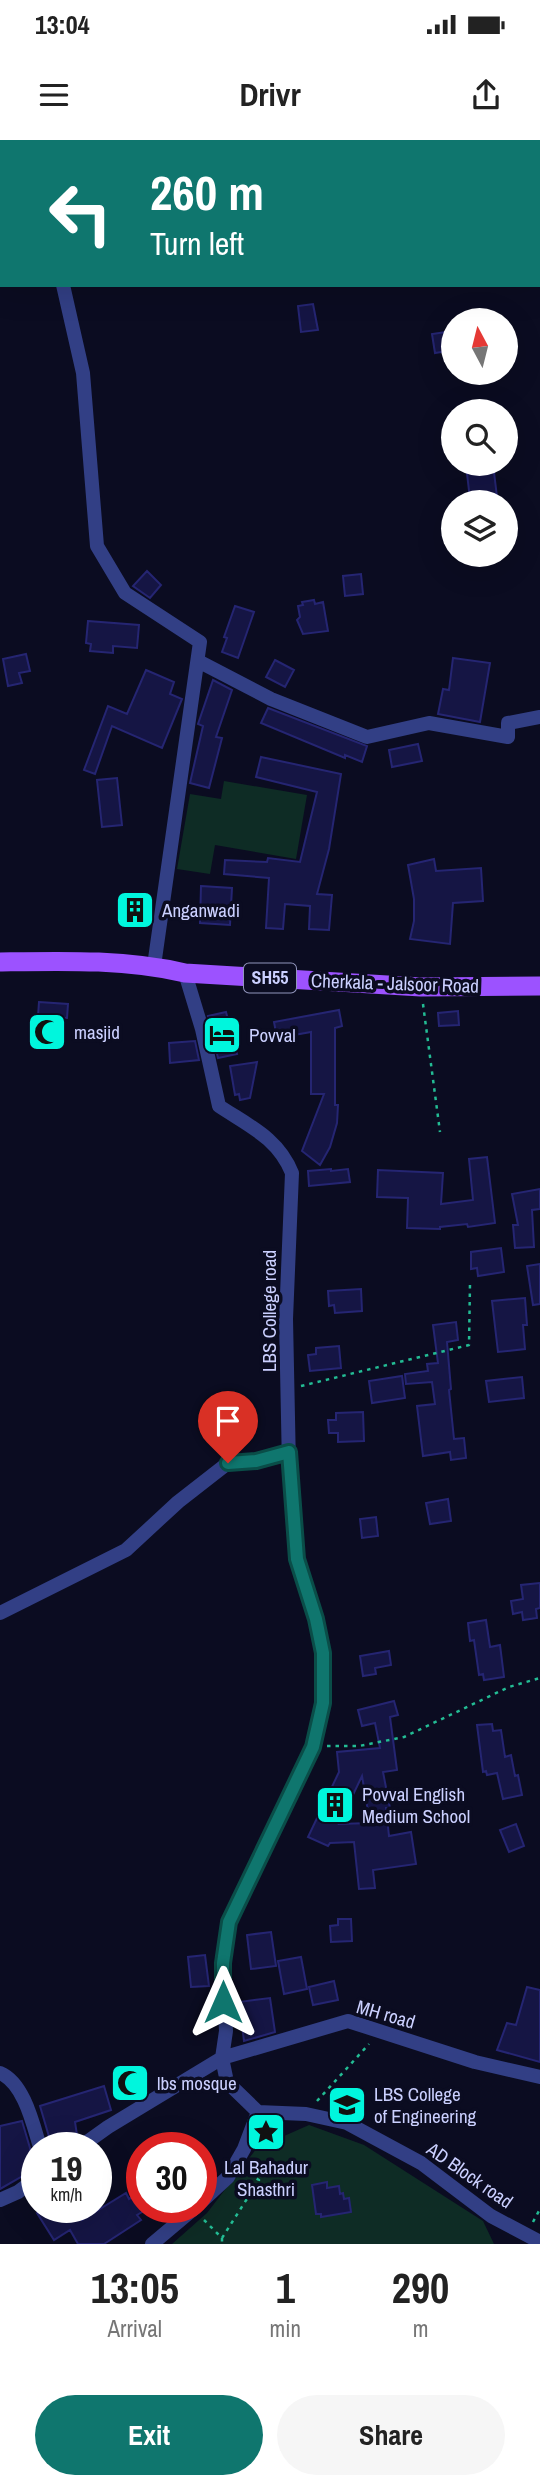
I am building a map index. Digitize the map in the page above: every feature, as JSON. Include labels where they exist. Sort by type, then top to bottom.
[{"type":"main road","name":"Cherkala - Jalsoor Road","points":[[0,962],[56,961],[154,966],[185,973],[421,987],[540,986]]},
{"type":"street","points":[[63,287],[83,373],[97,546],[125,593],[200,642],[154,966]]},
{"type":"street","points":[[198,661],[271,699],[367,737],[429,723],[508,737],[508,723],[540,717]]},
{"type":"street","name":"LBS College road","points":[[185,973],[202,1029],[219,1106],[276,1144],[286,1157],[292,1172],[286,1319],[289,1452],[297,1559],[316,1619],[323,1653],[323,1703],[313,1747],[229,1922],[223,1963],[226,2032],[222,2058],[227,2082],[258,2112]]},
{"type":"street","points":[[0,1613],[126,1550],[178,1502],[228,1463],[256,1461],[289,1452]]},
{"type":"street","name":"MH road","points":[[101,2132],[222,2058],[348,2021],[475,2062],[540,2077]]},
{"type":"street","points":[[0,2073],[9,2077],[27,2106],[35,2132]]},
{"type":"street","points":[[217,2188],[228,2177],[244,2149],[258,2112]]},
{"type":"street","name":"AD Block road","points":[[258,2112],[305,2114],[347,2123],[421,2163],[491,2216],[540,2242]]},
{"type":"street","points":[[0,2200],[21,2190]]},
{"type":"street","points":[[152,2244],[178,2223]]},
{"type":"path","points":[[421,987],[440,1132]]},
{"type":"path","points":[[287,1389],[469,1346],[470,1283]]},
{"type":"path","points":[[313,1747],[359,1746],[404,1737],[509,1687],[540,1678]]},
{"type":"path","points":[[305,2114],[381,2031]]},
{"type":"path","points":[[222,2244],[222,2238],[259,2180],[240,2169]]},
{"type":"path","points":[[208,2223],[222,2238]]},
{"type":"green space","points":[[224,781],[307,795],[296,859],[215,845],[210,874],[177,869],[190,794],[221,799]]},
{"type":"green space","points":[[309,2125],[364,2145],[483,2221],[494,2244],[172,2244],[196,2223],[217,2223],[217,2200],[257,2148]]},
{"type":"building","points":[[313,304],[318,330],[301,332],[298,306]]},
{"type":"building","points":[[441,333],[441,352],[435,353],[432,334]]},
{"type":"building","points":[[467,476],[494,476],[496,490],[469,490]]},
{"type":"building","points":[[147,571],[161,585],[150,598],[133,586]]},
{"type":"building","points":[[361,574],[363,594],[345,596],[343,576]]},
{"type":"building","points":[[314,600],[315,604],[323,602],[328,631],[303,634],[297,620],[300,617],[298,606],[303,605],[302,602]]},
{"type":"building","points":[[235,606],[254,612],[238,658],[222,652],[227,638],[224,637]]},
{"type":"building","points":[[88,621],[139,625],[137,648],[113,646],[113,653],[90,651],[91,644],[86,643]]},
{"type":"building","points":[[26,654],[30,671],[19,673],[22,683],[8,686],[3,659]]},
{"type":"building","points":[[453,658],[490,663],[480,722],[438,714],[443,689],[449,690]]},
{"type":"building","points":[[275,660],[294,670],[285,687],[266,677]]},
{"type":"building","points":[[146,670],[174,682],[170,694],[182,699],[162,748],[112,726],[95,774],[84,770],[108,706],[127,714]]},
{"type":"building","points":[[213,680],[232,690],[216,737],[222,738],[209,788],[190,783],[203,726],[198,724]]},
{"type":"building","points":[[268,708],[367,746],[362,762],[345,755],[345,758],[261,723]]},
{"type":"building","points":[[418,744],[422,761],[392,767],[389,750]]},
{"type":"building","points":[[261,757],[341,774],[329,849],[317,894],[332,895],[329,930],[309,929],[310,906],[285,904],[283,929],[266,928],[269,878],[224,874],[225,860],[267,862],[268,858],[300,862],[317,792],[256,777]]},
{"type":"building","points":[[117,778],[122,825],[102,827],[97,780]]},
{"type":"building","points":[[434,859],[436,871],[481,868],[483,901],[453,903],[450,944],[410,939],[414,921],[414,899],[408,865]]},
{"type":"building","points":[[201,886],[232,888],[230,925],[200,923]]},
{"type":"building","name":"Anganwadi","points":[[123,896],[146,896],[146,924],[123,924]]},
{"type":"building","points":[[39,1002],[68,1004],[67,1018],[38,1016]]},
{"type":"building","points":[[339,1010],[342,1026],[335,1028],[337,1123],[330,1147],[320,1165],[302,1151],[324,1094],[311,1094],[311,1032],[277,1038],[274,1022]]},
{"type":"building","points":[[458,1011],[459,1025],[439,1026],[438,1013]]},
{"type":"building","name":"Povval","points":[[226,1012],[237,1054],[218,1058],[208,1016]]},
{"type":"building","points":[[195,1041],[199,1060],[170,1063],[169,1043]]},
{"type":"building","points":[[257,1062],[250,1098],[240,1100],[239,1094],[235,1095],[230,1066]]},
{"type":"building","points":[[487,1157],[495,1223],[440,1229],[407,1228],[408,1198],[377,1197],[378,1170],[443,1173],[441,1204],[473,1200],[469,1159]]},
{"type":"building","points":[[348,1169],[350,1182],[309,1186],[308,1171]]},
{"type":"building","points":[[540,1189],[540,1209],[532,1210],[534,1247],[515,1248],[513,1225],[518,1225],[512,1194]]},
{"type":"building","points":[[501,1248],[504,1272],[478,1276],[477,1268],[471,1269],[471,1252]]},
{"type":"building","points":[[540,1264],[540,1304],[533,1305],[527,1266]]},
{"type":"building","points":[[361,1289],[362,1311],[335,1313],[334,1305],[329,1306],[328,1291]]},
{"type":"building","points":[[525,1298],[525,1349],[498,1352],[492,1301]]},
{"type":"building","points":[[456,1322],[458,1340],[447,1342],[449,1390],[454,1439],[464,1438],[466,1458],[451,1460],[450,1452],[423,1456],[417,1406],[435,1404],[432,1382],[406,1384],[405,1374],[428,1371],[427,1364],[438,1363],[433,1325]]},
{"type":"building","points":[[339,1346],[341,1368],[310,1371],[308,1355],[316,1354],[316,1348]]},
{"type":"building","points":[[402,1376],[405,1398],[372,1403],[369,1381]]},
{"type":"building","points":[[522,1377],[524,1398],[489,1402],[486,1381]]},
{"type":"building","points":[[363,1412],[364,1441],[338,1442],[338,1433],[329,1433],[328,1420],[336,1420],[336,1413]]},
{"type":"building","points":[[448,1499],[451,1521],[430,1524],[426,1503]]},
{"type":"building","points":[[376,1517],[378,1536],[362,1538],[360,1519]]},
{"type":"building","points":[[540,1583],[540,1608],[536,1609],[537,1618],[523,1620],[522,1612],[513,1614],[511,1601],[523,1599],[521,1585]]},
{"type":"building","points":[[486,1620],[490,1647],[500,1645],[504,1677],[484,1680],[483,1674],[479,1675],[474,1640],[470,1641],[468,1623]]},
{"type":"building","points":[[389,1651],[391,1665],[375,1668],[376,1674],[363,1676],[360,1656]]},
{"type":"building","points":[[394,1701],[398,1715],[390,1717],[397,1770],[383,1772],[390,1808],[386,1808],[389,1836],[411,1832],[416,1864],[373,1870],[375,1888],[359,1889],[354,1842],[330,1843],[328,1846],[308,1837],[339,1772],[337,1752],[380,1748],[375,1723],[362,1726],[358,1710]],"holes":[[[362,1776],[370,1823],[339,1824]]]},
{"type":"building","points":[[492,1724],[493,1731],[501,1730],[505,1757],[511,1755],[522,1795],[503,1799],[497,1773],[487,1775],[486,1771],[483,1772],[477,1725]]},
{"type":"building","points":[[516,1824],[524,1846],[509,1852],[500,1830]]},
{"type":"building","points":[[338,1919],[351,1919],[352,1941],[331,1942],[330,1926],[338,1925]]},
{"type":"building","points":[[271,1932],[276,1966],[251,1969],[247,1935]]},
{"type":"building","points":[[205,1955],[209,1986],[191,1987],[188,1957]]},
{"type":"building","points":[[301,1957],[307,1989],[284,1994],[278,1961]]},
{"type":"building","points":[[334,1981],[338,2000],[313,2005],[309,1987]]},
{"type":"building","points":[[527,1987],[540,1990],[540,2062],[497,2050],[507,2023],[516,2025]]},
{"type":"building","points":[[270,1998],[275,2032],[244,2041],[239,2002]]},
{"type":"building","points":[[104,2086],[111,2110],[75,2122],[77,2132],[48,2132],[40,2106]]},
{"type":"building","points":[[22,2121],[25,2132],[21,2132],[21,2177],[0,2189],[0,2126]]},
{"type":"building","points":[[327,2182],[327,2188],[339,2186],[344,2199],[349,2198],[351,2212],[321,2217],[321,2214],[316,2214],[312,2185]]},
{"type":"building","points":[[126,2193],[126,2223],[136,2223],[104,2244],[78,2244],[70,2230],[54,2240],[43,2223],[112,2223],[112,2202]]},
{"type":"place","name":"Anganwadi","points":[[135,910]]},
{"type":"place","name":"masjid","points":[[47,1032]]},
{"type":"place","name":"Povval","points":[[222,1035]]},
{"type":"place","name":"Povval English Medium School","points":[[335,1805]]},
{"type":"place","name":"lbs mosque","points":[[130,2083]]},
{"type":"place","name":"LBS College of Engineering","points":[[347,2105]]},
{"type":"place","name":"Lal Bahadur Shasthri","points":[[266,2132]]},
{"type":"route","points":[[223,2002],[223,1963],[229,1922],[313,1747],[323,1703],[323,1653],[316,1619],[297,1559],[289,1452],[256,1461],[228,1463]]}]
